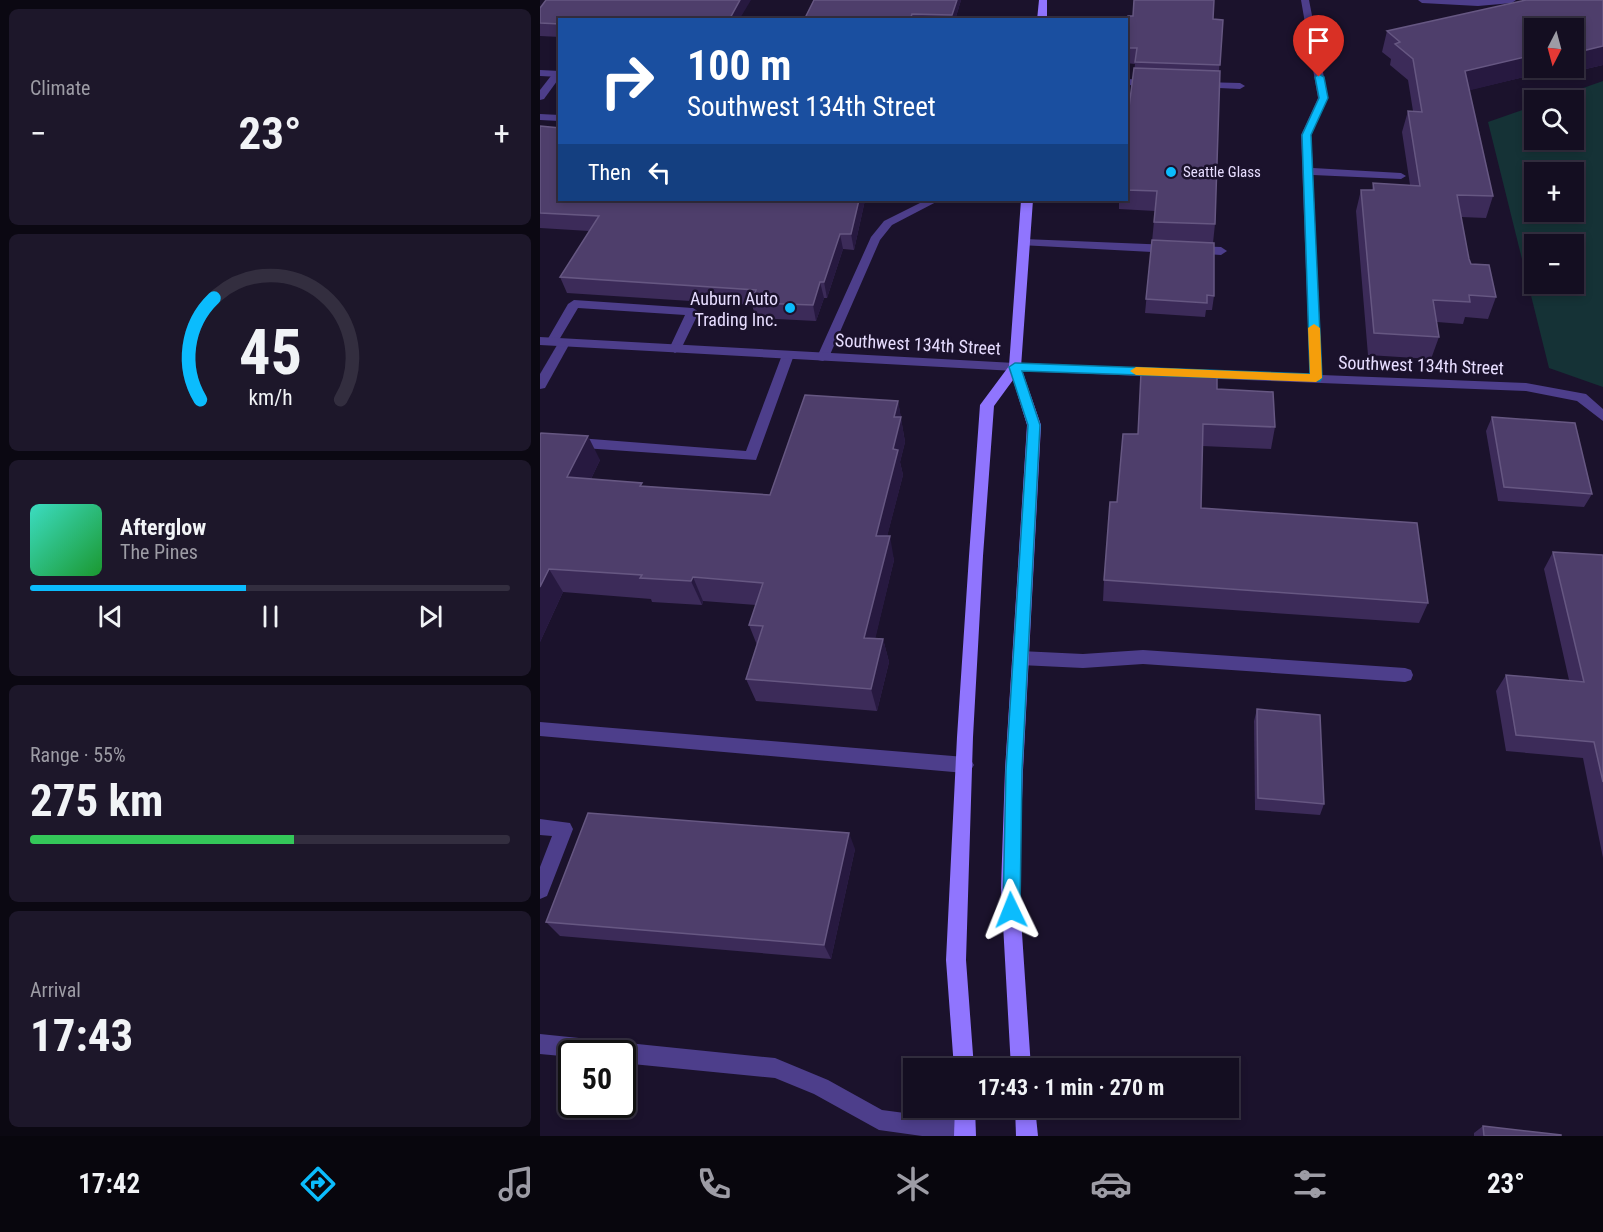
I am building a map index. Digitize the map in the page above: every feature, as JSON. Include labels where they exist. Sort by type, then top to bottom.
[{"type":"main road","points":[[1042,18],[1043,0]]},
{"type":"main road","points":[[1020,1058],[1010,888],[1020,658],[1034,425],[1015,367],[1028,201]]},
{"type":"main road","points":[[963,1058],[956,960],[972,624],[987,405],[1015,367]]},
{"type":"main road","points":[[965,1133],[966,1118]]},
{"type":"main road","points":[[1025,1118],[1027,1136]]},
{"type":"street","points":[[1305,0],[1323,98],[1306,135],[1316,378]]},
{"type":"street","points":[[1422,0],[1478,3],[1512,0]]},
{"type":"street","points":[[540,73],[558,74]]},
{"type":"street","points":[[540,97],[558,74]]},
{"type":"street","points":[[1128,82],[1160,83]]},
{"type":"street","points":[[1194,85],[1239,86]]},
{"type":"street","points":[[540,117],[558,118]]},
{"type":"street","points":[[1308,171],[1401,176]]},
{"type":"street","points":[[823,357],[875,239],[888,224],[932,201]]},
{"type":"street","points":[[1024,243],[1221,251]]},
{"type":"street","points":[[540,384],[552,342],[574,304],[693,312],[675,348]]},
{"type":"street","name":"Southwest 134th Street","points":[[552,342],[1015,367],[1526,387],[1581,398],[1603,416]]},
{"type":"street","points":[[540,440],[751,456],[788,355]]},
{"type":"street","points":[[1020,658],[1083,661],[1143,657],[1405,675]]},
{"type":"street","points":[[540,729],[965,765]]},
{"type":"street","points":[[540,827],[564,829],[540,890]]},
{"type":"street","points":[[540,1044],[775,1068],[821,1087],[879,1120],[965,1133]]},
{"type":"green space","points":[[1603,81],[1603,387],[1549,368],[1531,294],[1584,294],[1584,234],[1524,234],[1524,267],[1488,122],[1524,109],[1524,150],[1584,150],[1584,90],[1577,90]]},
{"type":"building","points":[[546,0],[740,0],[730,18],[558,18],[558,24],[540,23],[540,8]]},
{"type":"building","points":[[814,0],[957,0],[952,15],[912,14],[911,18],[805,18]]},
{"type":"building","points":[[1134,0],[1214,0],[1213,19],[1223,20],[1220,65],[1135,62],[1137,48],[1128,48],[1128,18],[1133,16]]},
{"type":"building","points":[[1526,0],[1603,0],[1603,46],[1584,51],[1584,18],[1524,18],[1524,57],[1465,71],[1493,196],[1457,195],[1469,259],[1471,264],[1489,265],[1496,297],[1469,295],[1470,302],[1433,300],[1439,337],[1374,333],[1361,190],[1374,190],[1373,183],[1420,186],[1408,111],[1422,112],[1413,59],[1395,44],[1400,42],[1387,31]]},
{"type":"building","name":"Seattle Glass","points":[[1134,68],[1220,71],[1215,224],[1154,222],[1157,191],[1128,190],[1128,115]]},
{"type":"building","points":[[540,126],[558,128],[558,201],[859,201],[851,234],[840,234],[824,282],[820,282],[813,305],[751,303],[756,290],[560,277],[599,216],[540,213]]},
{"type":"building","points":[[1152,240],[1214,243],[1214,296],[1207,295],[1207,303],[1146,299]]},
{"type":"building","points":[[1141,373],[1217,376],[1217,389],[1273,392],[1275,427],[1203,424],[1201,508],[1417,523],[1428,603],[1104,580],[1110,502],[1117,502],[1123,434],[1138,434]]},
{"type":"building","points":[[805,395],[898,401],[894,417],[901,417],[893,449],[898,450],[876,536],[890,536],[864,638],[883,639],[871,689],[746,679],[763,626],[749,625],[763,583],[693,577],[691,581],[640,578],[642,575],[549,569],[540,587],[541,433],[588,436],[567,477],[642,483],[640,486],[770,495]]},
{"type":"building","points":[[1492,417],[1575,423],[1592,494],[1504,487]]},
{"type":"building","points":[[1553,552],[1603,555],[1603,782],[1594,742],[1516,735],[1506,675],[1584,682]]},
{"type":"building","points":[[1257,709],[1320,715],[1324,804],[1258,798]]},
{"type":"building","points":[[588,813],[849,833],[824,945],[546,922]]},
{"type":"building","points":[[1483,1126],[1561,1135],[1561,1136],[1484,1136]]},
{"type":"slow traffic","points":[[1136,371],[1316,378],[1314,328]]},
{"type":"place","name":"Seattle Glass","points":[[1171,172]]},
{"type":"place","name":"Auburn Auto Trading Inc.","points":[[790,308]]},
{"type":"route","points":[[1011,910],[1014,770],[1034,425],[1015,367],[1316,378],[1306,135],[1323,98],[1319,77]]}]
